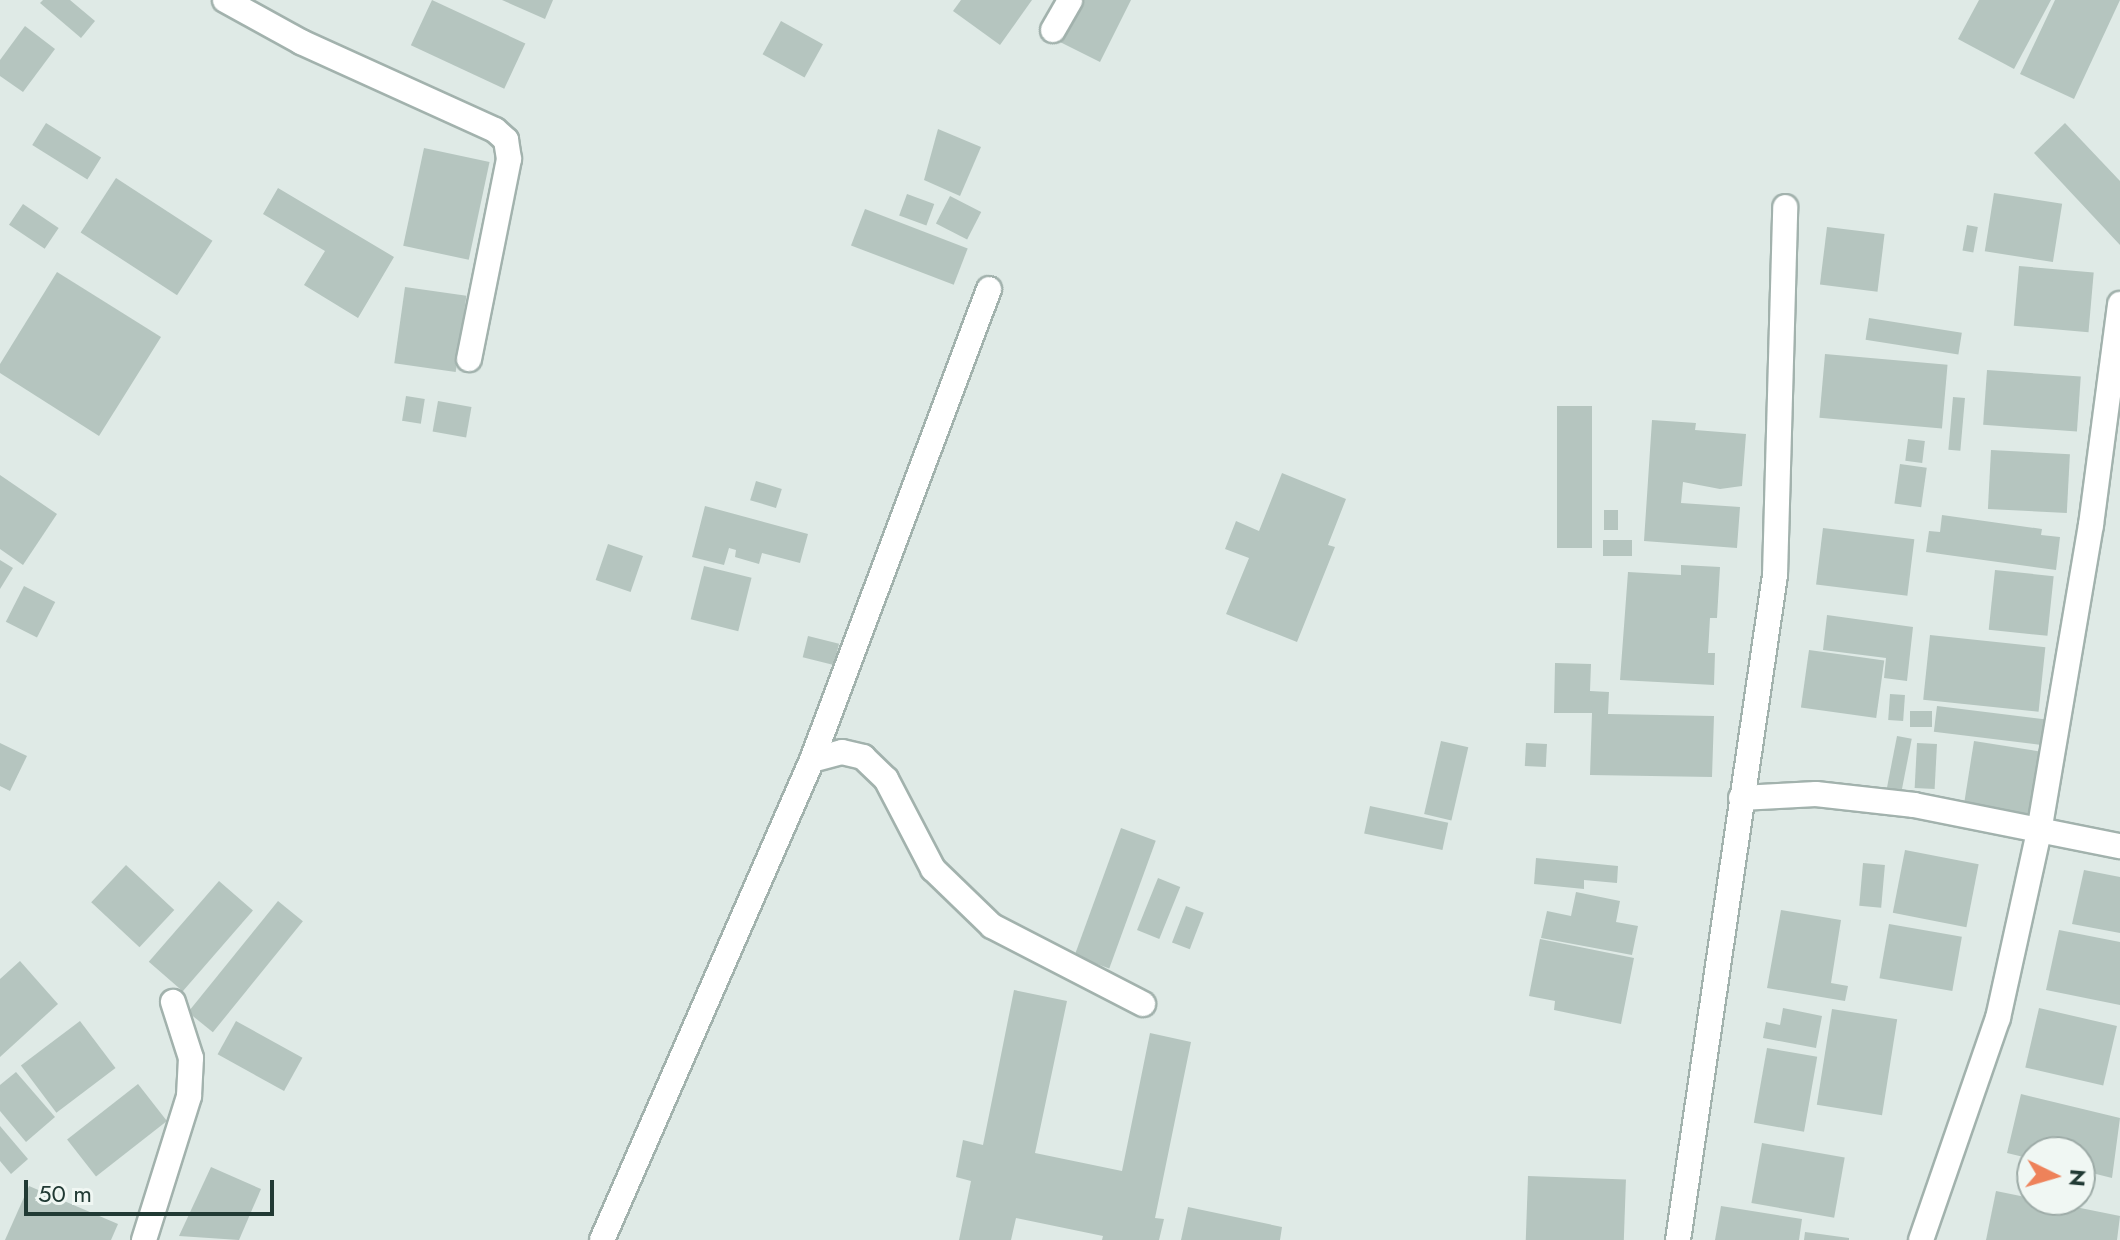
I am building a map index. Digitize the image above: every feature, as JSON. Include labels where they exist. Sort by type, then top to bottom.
[{"type":"street","points":[[225,0],[301,42],[495,130],[506,140],[509,159],[469,359]]},
{"type":"street","points":[[1053,30],[1070,0]]},
{"type":"street","points":[[1678,1240],[1775,575],[1785,207]]},
{"type":"street","points":[[602,1240],[812,760],[989,289]]},
{"type":"street","points":[[1921,1240],[1998,1018],[2039,832],[2091,525],[2120,304]]},
{"type":"street","points":[[812,760],[842,752],[863,757],[886,779],[933,869],[992,926],[1143,1004]]},
{"type":"street","points":[[1741,798],[1816,794],[1872,800],[2120,846]]},
{"type":"street","points":[[144,1240],[189,1096],[191,1058],[173,1002]]},
{"type":"building","points":[[43,0],[70,0],[95,21],[81,38],[40,3]]},
{"type":"building","points":[[432,0],[525,44],[504,89],[411,45]]},
{"type":"building","points":[[502,0],[553,0],[545,19]]},
{"type":"building","points":[[961,0],[1032,0],[1000,45],[953,11]]},
{"type":"building","points":[[1074,0],[1131,0],[1100,62],[1054,39]]},
{"type":"building","points":[[1979,0],[2051,0],[2014,69],[1958,39]]},
{"type":"building","points":[[2055,0],[2120,0],[2074,99],[2020,74]]},
{"type":"building","points":[[781,21],[823,44],[805,78],[763,54]]},
{"type":"building","points":[[25,26],[55,49],[23,92],[0,76],[0,60]]},
{"type":"building","points":[[46,123],[101,157],[87,179],[32,145]]},
{"type":"building","points":[[2065,123],[2120,181],[2120,245],[2034,153]]},
{"type":"building","points":[[938,129],[981,147],[960,196],[924,180]]},
{"type":"building","points":[[424,148],[490,162],[469,260],[403,246]]},
{"type":"building","points":[[116,178],[212,241],[177,295],[81,233]]},
{"type":"building","points":[[278,188],[394,257],[358,318],[304,285],[325,251],[263,214]]},
{"type":"building","points":[[1994,193],[2062,204],[2053,262],[1985,251]]},
{"type":"building","points":[[907,194],[934,204],[926,226],[899,216]]},
{"type":"building","points":[[950,196],[981,212],[967,240],[936,224]]},
{"type":"building","points":[[23,204],[59,228],[45,249],[9,225]]},
{"type":"building","points":[[865,209],[968,248],[954,285],[851,245]]},
{"type":"building","points":[[1967,225],[1978,227],[1973,253],[1962,251]]},
{"type":"building","points":[[1827,227],[1885,234],[1877,292],[1820,285]]},
{"type":"building","points":[[2019,266],[2094,273],[2088,332],[2014,326]]},
{"type":"building","points":[[57,272],[161,337],[99,436],[0,373],[0,364]]},
{"type":"building","points":[[405,287],[466,296],[456,372],[394,363]]},
{"type":"building","points":[[1869,318],[1962,333],[1958,354],[1866,340]]},
{"type":"building","points":[[1825,354],[1948,365],[1942,428],[1819,418]]},
{"type":"building","points":[[1987,370],[2081,377],[2077,431],[1983,425]]},
{"type":"building","points":[[406,396],[425,399],[421,424],[402,421]]},
{"type":"building","points":[[1953,397],[1965,398],[1960,451],[1948,450]]},
{"type":"building","points":[[438,401],[471,407],[466,437],[433,432]]},
{"type":"building","points":[[1557,406],[1592,406],[1592,548],[1557,548]]},
{"type":"building","points":[[1652,420],[1696,423],[1695,430],[1746,434],[1742,486],[1720,489],[1683,482],[1681,503],[1740,507],[1737,548],[1644,541]]},
{"type":"building","points":[[1908,439],[1925,441],[1922,463],[1905,461]]},
{"type":"building","points":[[1991,450],[2070,454],[2067,513],[1988,509]]},
{"type":"building","points":[[1900,464],[1927,468],[1921,507],[1894,504]]},
{"type":"building","points":[[1282,473],[1346,499],[1328,545],[1335,547],[1297,642],[1226,614],[1249,558],[1225,549],[1236,521],[1259,531]]},
{"type":"building","points":[[0,475],[57,514],[23,565],[0,549]]},
{"type":"building","points":[[756,481],[782,489],[776,508],[750,500]]},
{"type":"building","points":[[705,506],[808,534],[800,563],[762,553],[759,564],[735,557],[736,550],[729,548],[724,565],[692,557]]},
{"type":"building","points":[[1604,510],[1618,510],[1618,530],[1604,530]]},
{"type":"building","points":[[1942,515],[2042,529],[2041,535],[2060,537],[2056,570],[1926,552],[1929,531],[1940,532]]},
{"type":"building","points":[[1823,528],[1914,539],[1907,596],[1816,585]]},
{"type":"building","points":[[1603,540],[1632,540],[1632,556],[1603,556]]},
{"type":"building","points":[[608,544],[643,556],[631,592],[596,580]]},
{"type":"building","points":[[0,560],[13,568],[0,589]]},
{"type":"building","points":[[1681,565],[1720,567],[1717,618],[1710,618],[1708,653],[1715,653],[1714,685],[1620,680],[1628,572],[1681,575]]},
{"type":"building","points":[[704,566],[752,578],[738,631],[691,619]]},
{"type":"building","points":[[1995,570],[2054,576],[2047,636],[1989,630]]},
{"type":"building","points":[[24,586],[55,602],[37,638],[6,622]]},
{"type":"building","points":[[1827,615],[1913,627],[1907,681],[1884,678],[1886,658],[1823,650]]},
{"type":"building","points":[[1930,635],[2045,647],[2039,712],[1923,700]]},
{"type":"building","points":[[808,636],[839,644],[834,665],[803,657]]},
{"type":"building","points":[[1809,650],[1884,661],[1876,718],[1801,707]]},
{"type":"building","points":[[1555,663],[1591,664],[1590,691],[1609,692],[1608,714],[1714,716],[1712,777],[1590,775],[1592,713],[1554,713]]},
{"type":"building","points":[[1890,694],[1905,695],[1903,721],[1888,720]]},
{"type":"building","points":[[1937,706],[2050,720],[2047,746],[1934,732]]},
{"type":"building","points":[[1910,711],[1932,711],[1932,727],[1910,727]]},
{"type":"building","points":[[1897,736],[1912,739],[1900,799],[1885,796]]},
{"type":"building","points":[[1441,741],[1468,747],[1451,820],[1424,814]]},
{"type":"building","points":[[1974,741],[2043,752],[2032,822],[1963,811]]},
{"type":"building","points":[[0,743],[27,756],[10,791],[0,786]]},
{"type":"building","points":[[1526,743],[1547,744],[1546,767],[1525,766]]},
{"type":"building","points":[[1917,743],[1937,744],[1935,789],[1915,788]]},
{"type":"building","points":[[1370,806],[1448,823],[1442,850],[1364,833]]},
{"type":"building","points":[[1121,828],[1156,841],[1109,968],[1074,956]]},
{"type":"building","points":[[1905,850],[1979,864],[1966,927],[1893,913]]},
{"type":"building","points":[[1536,858],[1618,866],[1617,883],[1584,880],[1584,889],[1534,884]]},
{"type":"building","points":[[1863,863],[1885,865],[1881,908],[1859,906]]},
{"type":"building","points":[[126,865],[174,910],[139,947],[91,902]]},
{"type":"building","points":[[2084,870],[2120,877],[2120,933],[2072,924]]},
{"type":"building","points":[[1158,878],[1180,887],[1159,939],[1137,930]]},
{"type":"building","points":[[219,881],[253,911],[183,991],[149,962]]},
{"type":"building","points":[[1576,892],[1620,901],[1616,922],[1638,926],[1632,955],[1541,938],[1547,911],[1571,916]]},
{"type":"building","points":[[278,901],[303,921],[213,1032],[188,1012]]},
{"type":"building","points":[[1186,906],[1204,913],[1190,949],[1172,942]]},
{"type":"building","points":[[1781,910],[1841,920],[1831,983],[1848,986],[1845,1001],[1767,988]]},
{"type":"building","points":[[1889,924],[1962,937],[1952,991],[1879,978]]},
{"type":"building","points":[[2059,930],[2120,942],[2120,1005],[2046,990]]},
{"type":"building","points":[[1540,939],[1634,958],[1621,1024],[1554,1010],[1555,1001],[1529,996]]},
{"type":"building","points":[[20,961],[58,1004],[0,1057],[0,979]]},
{"type":"building","points":[[1014,990],[1067,1001],[1035,1153],[1122,1171],[1150,1033],[1191,1042],[1155,1218],[1164,1219],[1159,1240],[1102,1240],[1103,1236],[1016,1218],[1011,1240],[959,1240],[971,1181],[956,1177],[963,1140],[983,1145]]},
{"type":"building","points":[[1783,1008],[1822,1016],[1816,1048],[1763,1038],[1766,1022],[1780,1025]]},
{"type":"building","points":[[2039,1008],[2117,1026],[2103,1085],[2025,1067]]},
{"type":"building","points":[[1832,1009],[1897,1019],[1882,1115],[1817,1105]]},
{"type":"building","points":[[80,1021],[116,1068],[56,1113],[21,1066]]},
{"type":"building","points":[[236,1021],[302,1058],[284,1091],[218,1054]]},
{"type":"building","points":[[1767,1048],[1817,1057],[1804,1132],[1754,1123]]},
{"type":"building","points":[[16,1072],[55,1117],[26,1142],[0,1111],[0,1085]]},
{"type":"building","points":[[138,1084],[167,1121],[96,1176],[67,1139]]},
{"type":"building","points":[[2021,1094],[2120,1118],[2112,1178],[2096,1174],[2096,1136],[2016,1136],[2016,1155],[2007,1153]]},
{"type":"building","points":[[0,1126],[28,1159],[11,1174],[0,1161]]},
{"type":"building","points":[[1762,1143],[1845,1158],[1834,1218],[1751,1203]]},
{"type":"building","points":[[211,1167],[261,1189],[239,1240],[179,1236]]},
{"type":"building","points":[[1528,1176],[1626,1179],[1624,1240],[1526,1240]]},
{"type":"building","points":[[29,1186],[118,1224],[111,1240],[5,1240]]},
{"type":"building","points":[[1996,1191],[2016,1195],[2016,1216],[2096,1216],[2096,1211],[2120,1216],[2117,1240],[1986,1240]]},
{"type":"building","points":[[1721,1206],[1802,1219],[1799,1240],[1715,1240]]},
{"type":"building","points":[[1188,1207],[1282,1227],[1280,1240],[1181,1240]]},
{"type":"building","points":[[1805,1232],[1849,1238],[1849,1240],[1804,1240]]}]
